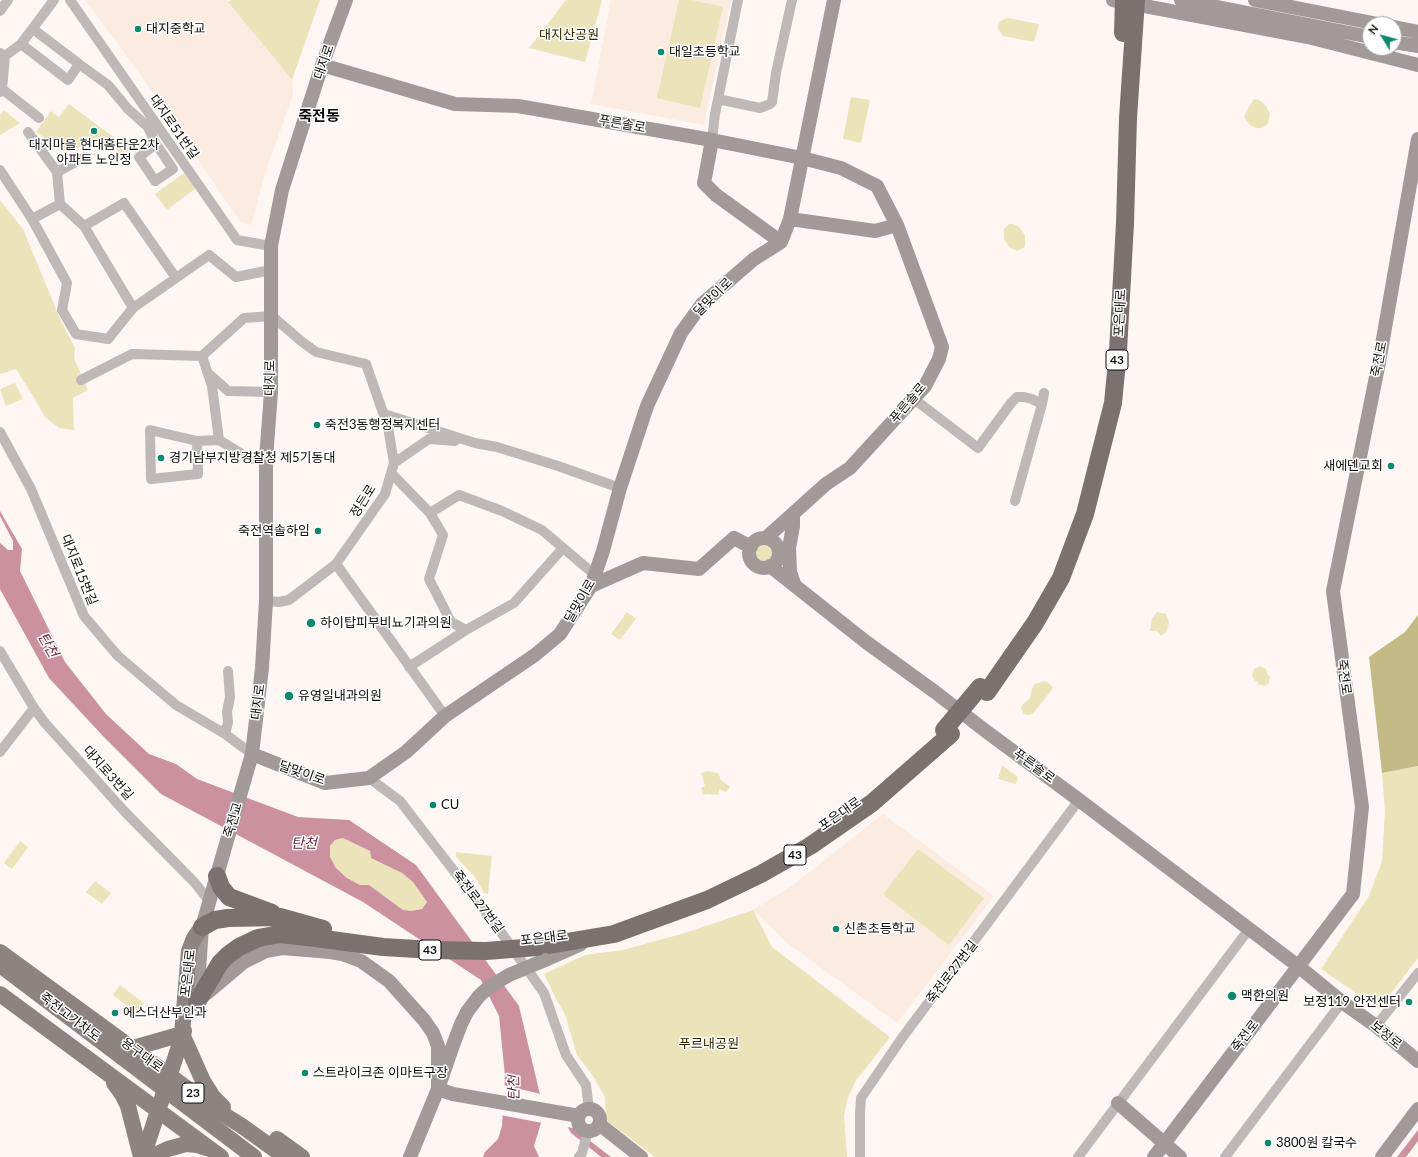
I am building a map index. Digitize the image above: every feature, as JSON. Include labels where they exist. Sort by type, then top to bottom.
[{"type":"highway","name":"포은대로","points":[[197,1002],[220,963],[239,947],[258,938],[280,934],[325,934],[434,942],[487,943],[539,949],[614,934],[665,916],[707,900],[762,874],[810,846],[872,802],[948,732],[984,689],[1024,624],[1049,579],[1074,515],[1102,403],[1107,352],[1114,231],[1116,119],[1127,1]]},
{"type":"highway","name":"포은대로","points":[[539,949],[609,927],[702,893],[757,867],[806,838],[867,795],[948,732]]},
{"type":"highway","points":[[218,875],[221,888],[229,897],[261,908],[280,917]]},
{"type":"highway","name":"포은대로","points":[[202,927],[216,920],[228,918],[280,917],[325,934]]},
{"type":"main road","name":"포은대로","points":[[182,1034],[189,951],[194,938],[202,927]]},
{"type":"main road","name":"용구대로","points":[[0,952],[218,1111],[285,1157]]},
{"type":"main road","name":"죽전고가차도","points":[[0,965],[254,1157]]},
{"type":"main road","name":"죽전고가차도","points":[[0,977],[237,1157]]},
{"type":"main road","points":[[0,994],[212,1150]]},
{"type":"main road","name":"포은대로","points":[[142,1157],[182,1034],[197,1002]]},
{"type":"main road","points":[[133,1048],[182,1034],[198,1071],[213,1097],[246,1129],[272,1136],[302,1157]]},
{"type":"main road","points":[[104,1071],[122,1094],[128,1106],[142,1157]]},
{"type":"main road","points":[[212,1150],[199,1129],[201,1122],[206,1115],[218,1111]]},
{"type":"main road","points":[[151,1157],[168,1149],[186,1144],[197,1145],[212,1150]]},
{"type":"street","points":[[0,11],[8,0]]},
{"type":"street","points":[[39,118],[1,91],[2,54],[21,44],[54,0]]},
{"type":"street","name":"대지로51번길","points":[[70,0],[237,240],[271,246]]},
{"type":"street","name":"대지로","points":[[251,760],[262,668],[266,602],[266,459],[271,392],[271,246],[282,190],[322,65],[346,0]]},
{"type":"street","points":[[738,0],[715,114],[704,183],[716,195],[782,242],[790,218],[834,0]]},
{"type":"street","points":[[718,99],[760,108],[772,102],[776,72],[792,0]]},
{"type":"street","points":[[1181,0],[1362,35]]},
{"type":"street","points":[[1255,0],[1362,21]]},
{"type":"street","points":[[1127,1],[1308,36],[1418,65]]},
{"type":"street","points":[[33,29],[108,85],[128,109],[148,127],[156,144]]},
{"type":"street","points":[[1402,29],[1418,32]]},
{"type":"street","points":[[1402,43],[1418,46]]},
{"type":"street","points":[[21,44],[68,80],[80,64]]},
{"type":"street","name":"푸른솔로","points":[[322,65],[455,104],[518,106],[712,140],[802,158],[841,168],[877,186],[897,225],[942,347],[939,359],[925,386],[850,468],[826,484],[766,538]]},
{"type":"street","points":[[28,132],[57,172],[60,204],[84,226],[133,308]]},
{"type":"street","name":"죽전로","points":[[1154,1157],[1353,894],[1362,807],[1333,591],[1379,362],[1418,139]]},
{"type":"street","points":[[57,172],[85,157]]},
{"type":"street","points":[[0,170],[32,219],[67,283],[62,310],[76,334],[108,339],[133,308],[209,255],[236,276],[271,270]]},
{"type":"street","points":[[84,226],[124,203],[176,278]]},
{"type":"street","points":[[32,219],[60,204]]},
{"type":"street","points":[[790,218],[875,231],[897,225]]},
{"type":"street","name":"달맞이로","points":[[251,760],[325,783],[369,778],[406,752],[445,716],[535,655],[560,634],[593,580],[603,551],[620,488],[647,406],[681,333],[702,304],[754,259],[782,242]]},
{"type":"street","points":[[81,380],[132,354],[202,356],[244,318],[272,316]]},
{"type":"street","name":"정든로","points":[[266,602],[289,600],[336,564],[385,494],[394,463],[388,427],[366,364],[316,352],[272,316]]},
{"type":"street","points":[[202,356],[212,386],[219,440]]},
{"type":"street","points":[[208,373],[228,391],[271,392]]},
{"type":"street","points":[[1015,501],[1044,393]]},
{"type":"street","points":[[914,399],[978,448],[1017,397],[1032,399],[1042,404]]},
{"type":"street","points":[[384,414],[475,443],[558,466],[620,488]]},
{"type":"street","points":[[197,441],[198,474],[151,479],[150,430],[197,441],[219,440],[250,459],[266,459]]},
{"type":"street","name":"대지로15번길","points":[[0,432],[31,489],[84,616],[118,656],[176,705],[225,734],[251,760]]},
{"type":"street","points":[[394,463],[429,439],[475,443]]},
{"type":"street","points":[[391,473],[430,513],[443,536],[429,579],[451,622],[466,630]]},
{"type":"street","points":[[430,513],[459,495],[502,511],[542,530],[563,548],[593,580],[643,563],[698,569],[734,538],[751,547]]},
{"type":"street","points":[[793,515],[793,526],[789,548],[790,572],[795,586]]},
{"type":"street","points":[[766,538],[772,540],[778,548],[779,554],[777,560],[770,566],[758,566],[750,558],[751,547],[760,539],[766,538]]},
{"type":"street","points":[[409,667],[466,630],[514,603],[563,548]]},
{"type":"street","points":[[336,564],[445,716]]},
{"type":"street","name":"푸른솔로","points":[[770,566],[866,642],[1079,800],[1298,966]]},
{"type":"street","name":"대지로3번길","points":[[0,651],[34,708],[45,723],[125,812],[195,883],[210,902]]},
{"type":"street","points":[[225,734],[228,722],[227,712],[230,697],[228,671]]},
{"type":"street","points":[[0,752],[34,708]]},
{"type":"street","name":"죽전교","points":[[218,875],[251,760]]},
{"type":"street","name":"죽전로27번길","points":[[369,778],[400,801],[498,928],[544,993],[566,1055],[586,1086],[579,1113]]},
{"type":"street","name":"죽전로27번길","points":[[860,1157],[861,1098],[902,1038],[1079,800]]},
{"type":"street","points":[[197,1002],[202,927],[218,875]]},
{"type":"street","points":[[1078,1157],[1249,929]]},
{"type":"street","points":[[197,1002],[244,962],[266,951],[292,948],[342,954],[361,962],[389,981],[420,1015],[433,1033],[438,1046],[438,1089]]},
{"type":"street","points":[[410,1157],[467,1012],[479,996],[490,987],[510,975],[539,949]]},
{"type":"street","name":"보정로","points":[[1298,966],[1342,1002],[1376,1026],[1418,1061]]},
{"type":"street","points":[[1376,1026],[1418,973]]},
{"type":"street","points":[[1224,1157],[1342,1002]]},
{"type":"street","points":[[438,1089],[453,1094],[579,1113],[596,1110],[599,1113],[601,1120],[600,1124],[591,1131],[579,1157]]},
{"type":"street","points":[[1118,1104],[1180,1157]]},
{"type":"street","points":[[1382,1157],[1418,1109]]},
{"type":"street","points":[[579,1113],[580,1126],[641,1157]]},
{"type":"shaded area","points":[[85,0],[226,0],[292,80],[293,95],[265,173],[251,225],[241,223],[133,64]]},
{"type":"shaded area","name":"대일초등학교","points":[[611,0],[731,0],[704,125],[591,104]]},
{"type":"shaded area","points":[[1418,615],[1418,766],[1382,773],[1369,657],[1405,632]]},
{"type":"shaded area","points":[[883,814],[994,896],[897,1023],[787,943],[753,910],[793,885]]},
{"type":"green space","points":[[231,0],[320,0],[292,80],[228,2]]},
{"type":"green space","name":"대지산공원","points":[[566,0],[602,0],[585,62],[529,48]]},
{"type":"green space","points":[[679,0],[692,0],[723,7],[700,108],[657,98]]},
{"type":"green space","points":[[1008,18],[1039,24],[1034,42],[1003,36],[998,29],[998,25],[1004,19]]},
{"type":"green space","points":[[851,97],[870,100],[861,143],[843,139]]},
{"type":"green space","points":[[1254,99],[1262,102],[1270,114],[1268,124],[1262,128],[1256,128],[1250,125],[1244,117]]},
{"type":"green space","points":[[69,104],[131,150],[126,157],[107,142],[63,151],[36,132],[51,111],[59,117]]},
{"type":"green space","points":[[4,110],[20,123],[0,135],[0,115]]},
{"type":"green space","points":[[184,173],[196,188],[167,210],[155,194]]},
{"type":"green space","points":[[0,200],[23,229],[61,321],[75,348],[74,358],[88,390],[73,398],[74,430],[59,428],[45,417],[16,369],[0,374]]},
{"type":"green space","points":[[1009,224],[1019,227],[1025,235],[1025,246],[1018,251],[1010,248],[1004,239],[1004,229]]},
{"type":"green space","points":[[15,383],[23,399],[6,406],[0,389]]},
{"type":"green space","points":[[764,545],[770,547],[772,553],[770,559],[764,561],[758,559],[756,553],[758,547]]},
{"type":"green space","points":[[627,612],[636,619],[620,640],[611,634]]},
{"type":"green space","points":[[1157,612],[1166,614],[1169,622],[1166,632],[1161,636],[1157,631],[1150,631],[1152,619]]},
{"type":"green space","points":[[1260,666],[1266,669],[1268,675],[1270,676],[1269,683],[1265,686],[1258,684],[1252,676],[1254,669]]},
{"type":"green space","points":[[1044,681],[1049,683],[1053,688],[1033,714],[1024,714],[1021,709],[1022,705],[1030,698],[1035,684]]},
{"type":"green space","points":[[1002,765],[1018,777],[1016,784],[998,779]]},
{"type":"green space","points":[[1418,766],[1418,958],[1379,1009],[1321,969],[1369,896],[1382,861],[1385,811],[1382,773]]},
{"type":"green space","points":[[708,771],[718,773],[721,780],[730,787],[726,792],[719,789],[718,795],[703,795],[701,788],[705,786],[701,773]]},
{"type":"green space","points":[[343,838],[370,851],[371,858],[402,873],[413,882],[427,902],[422,909],[411,911],[403,910],[369,885],[360,885],[347,878],[336,868],[330,857],[330,846],[335,840]]},
{"type":"green space","points":[[20,841],[28,847],[12,869],[4,863]]},
{"type":"green space","points":[[918,849],[984,898],[949,945],[885,896],[884,893]]},
{"type":"green space","points":[[456,852],[492,856],[488,894],[484,893],[475,877],[456,857]]},
{"type":"green space","points":[[95,881],[111,893],[102,904],[86,892]]},
{"type":"green space","name":"푸르내공원","points":[[753,910],[772,947],[890,1037],[855,1082],[847,1100],[844,1116],[847,1157],[655,1157],[606,1120],[605,1097],[593,1076],[577,1055],[565,1014],[544,974],[585,955],[623,950],[685,933]]},
{"type":"green space","points":[[120,985],[144,1003],[136,1013],[113,995]]},
{"type":"water","name":"탄천","points":[[0,511],[22,549],[20,571],[65,662],[106,714],[149,754],[176,764],[197,779],[298,817],[349,820],[416,865],[519,1006],[541,1099],[569,1108],[576,1130],[611,1157],[601,1157],[571,1133],[563,1119],[541,1123],[534,1146],[539,1157],[483,1157],[485,1152],[498,1139],[502,1126],[505,1076],[499,1016],[481,980],[363,902],[161,794],[102,735],[49,678],[0,589],[0,543],[8,550],[13,550],[13,541],[0,516]],"holes":[[[343,838],[370,851],[371,858],[402,873],[413,882],[427,902],[422,909],[411,911],[403,910],[369,885],[360,885],[347,878],[336,868],[330,857],[330,846],[335,840]]]},
{"type":"water","points":[[1418,1130],[1418,1141],[1406,1157],[1397,1157]]},
{"type":"pier","points":[[503,1085],[541,1094],[542,1097],[550,1098],[567,1105],[574,1128],[566,1127],[562,1122],[548,1124],[500,1115]]},
{"type":"place","name":"대지중학교","points":[[138,29]]},
{"type":"place","name":"대일초등학교","points":[[661,52]]},
{"type":"place","name":"대지마을 현대홈타운2차 아파트 노인정","points":[[94,131]]},
{"type":"place","name":"죽전3동행정복지센터","points":[[317,425]]},
{"type":"place","name":"경기남부지방경찰청 제5기동대","points":[[161,458]]},
{"type":"place","name":"새에덴교회","points":[[1391,466]]},
{"type":"place","name":"죽전역솔하임","points":[[318,531]]},
{"type":"place","name":"하이탑피부비뇨기과의원","points":[[311,623]]},
{"type":"place","name":"유영일내과의원","points":[[289,696]]},
{"type":"place","name":"CU","points":[[433,805]]},
{"type":"place","name":"신촌초등학교","points":[[836,929]]},
{"type":"place","name":"맥한의원","points":[[1232,996]]},
{"type":"place","name":"보정119 안전센터","points":[[1409,1002]]},
{"type":"place","name":"에스더산부인과","points":[[115,1013]]},
{"type":"place","name":"스트라이크존 이마트구장","points":[[305,1073]]},
{"type":"place","name":"3800원 칼국수","points":[[1268,1143]]},
{"type":"district","name":"죽전동","points":[[319,116]]}]
